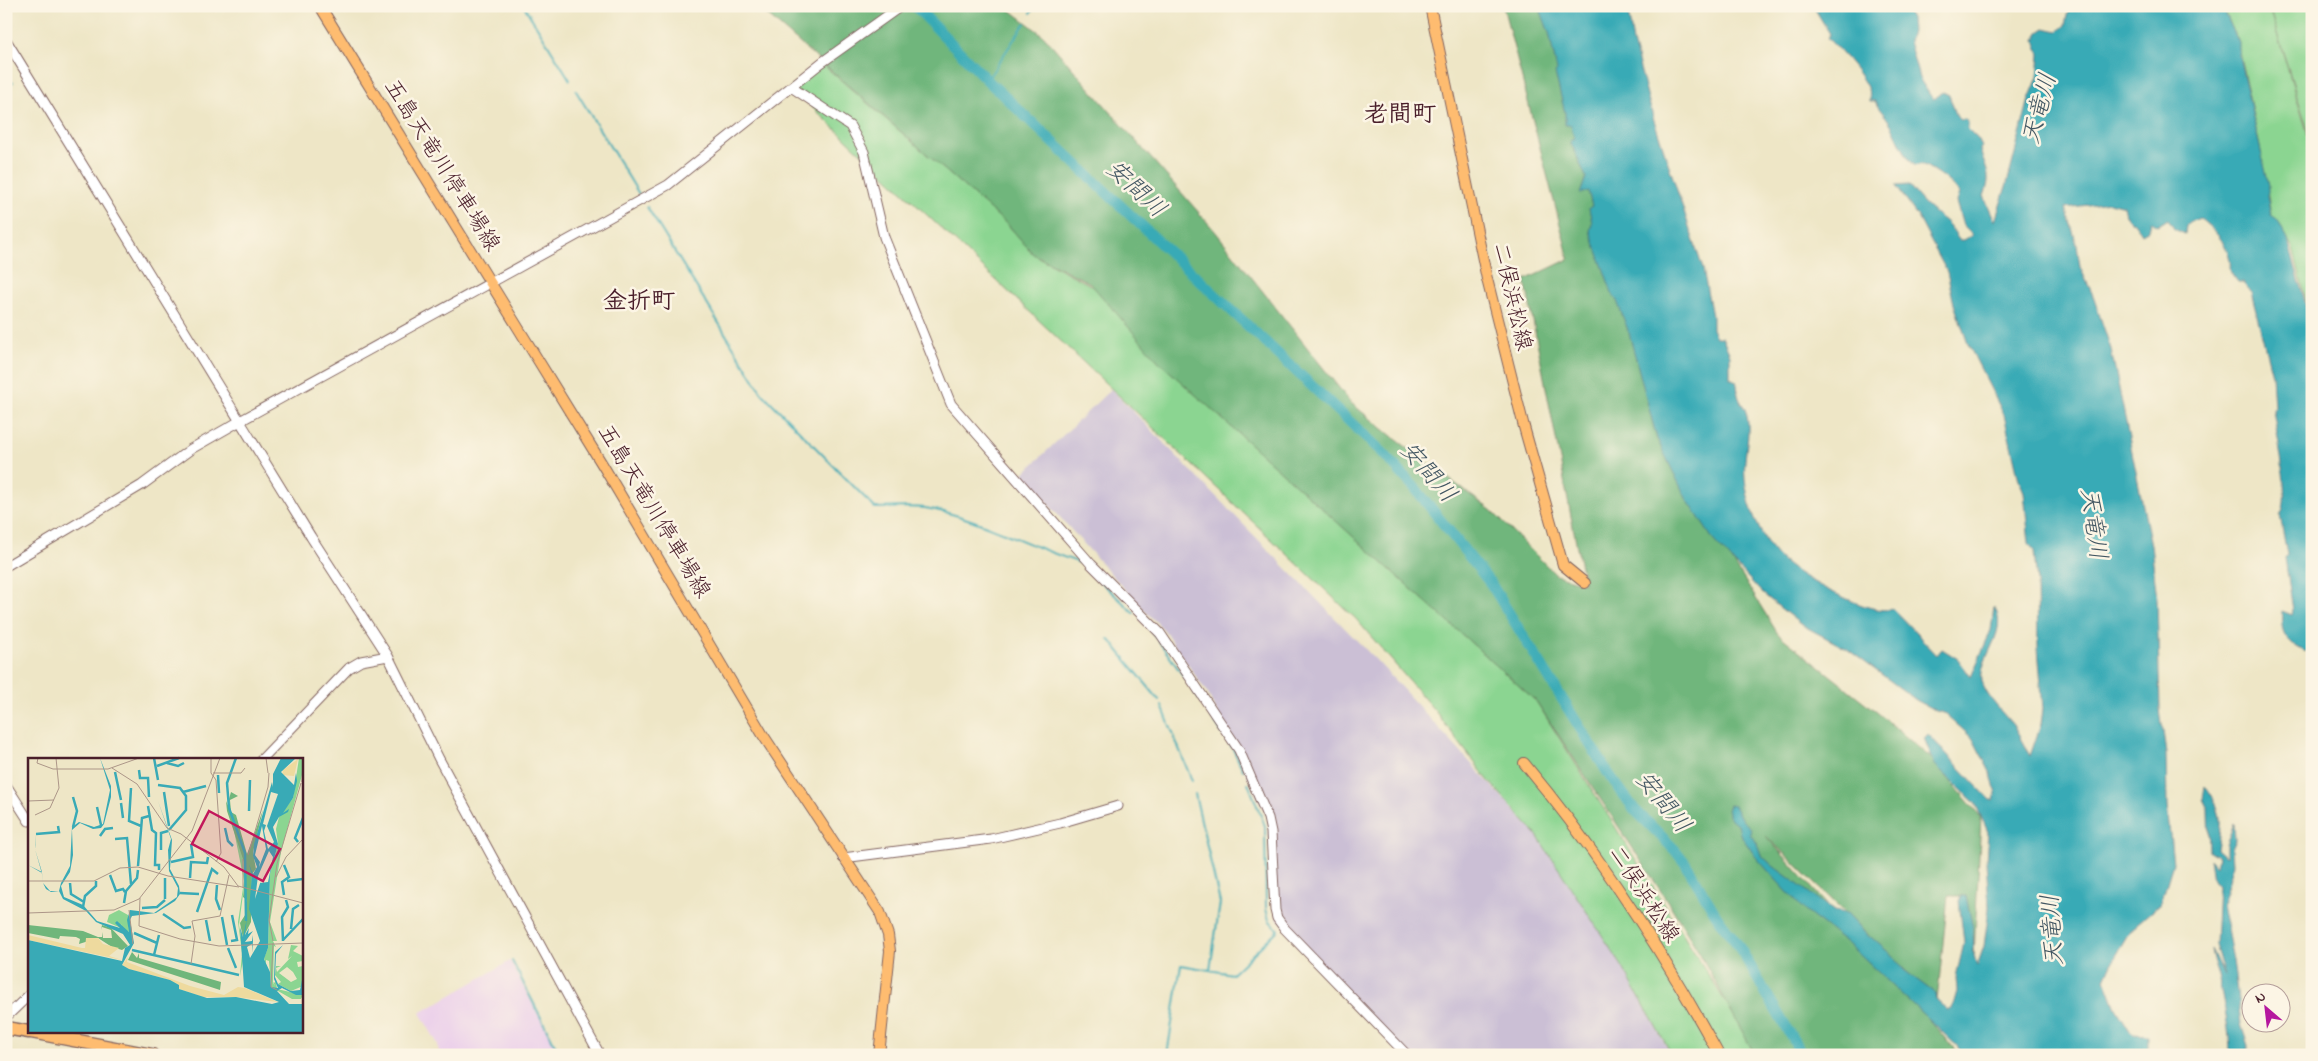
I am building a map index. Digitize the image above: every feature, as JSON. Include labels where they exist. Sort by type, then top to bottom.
[{"type":"highway","points":[[6,1028],[28,1032]]},
{"type":"highway","points":[[41,1034],[152,1055]]},
{"type":"main road","name":"五島天竜川停車場線","points":[[320,6],[492,283],[763,735],[880,912],[888,936],[889,968],[879,1055]]},
{"type":"main road","name":"二俣浜松線","points":[[1430,6],[1487,279],[1524,427],[1563,565],[1585,583]]},
{"type":"main road","name":"二俣浜松線","points":[[1524,763],[1598,858],[1650,939],[1719,1055]]},
{"type":"street","points":[[6,566],[134,490],[191,449],[668,185],[822,63],[897,9]]},
{"type":"street","points":[[6,40],[240,421],[388,656],[439,759],[600,1055]]},
{"type":"street","points":[[792,87],[850,126],[864,152],[884,237],[951,404],[1091,564],[1160,633],[1239,750],[1268,818],[1271,832],[1273,893],[1277,918],[1285,929],[1407,1055]]},
{"type":"street","points":[[263,758],[349,668],[361,661],[388,656]]},
{"type":"street","points":[[6,785],[28,819]]},
{"type":"street","points":[[843,858],[991,839],[1060,823],[1118,806]]},
{"type":"street","points":[[6,1017],[28,996]]},
{"type":"shaded area","points":[[1111,389],[1376,660],[1536,834],[1602,928],[1671,1055],[1402,1055],[1277,918],[1268,818],[1208,694],[1164,630],[1139,605],[1022,475]]},
{"type":"shaded area","points":[[510,961],[559,1055],[439,1055],[438,1044],[420,1013]]},
{"type":"green space","points":[[757,6],[1005,6],[1044,36],[1215,231],[1351,403],[1492,511],[1556,575],[1584,583],[1525,280],[1569,259],[1503,6],[1549,6],[1657,439],[1778,634],[1878,713],[1932,759],[1981,817],[1974,955],[1966,896],[1948,896],[1937,1001],[1766,836],[1960,1055],[1755,1055],[1700,954],[1670,905],[1536,701],[1159,362],[1090,283],[1033,254],[1009,226]]},
{"type":"green space","points":[[2223,6],[2310,6],[2312,14],[2312,143],[2270,11],[2312,148],[2312,325],[2293,248],[2271,215],[2261,152],[2236,38]]},
{"type":"green space","points":[[821,63],[1004,221],[1038,257],[1094,287],[1222,418],[1536,701],[1737,1020],[1755,1055],[1672,1055],[1622,966],[1536,834],[1488,780],[1435,711],[1356,619],[791,87]]},
{"type":"water","name":"天竜川","points":[[1539,6],[1627,6],[1633,42],[1653,117],[1703,269],[1712,316],[1712,329],[1716,337],[1722,337],[1730,355],[1730,378],[1736,381],[1739,397],[1746,412],[1748,431],[1745,472],[1748,497],[1757,523],[1769,545],[1782,560],[1795,570],[1832,592],[1870,607],[1886,610],[1893,609],[1937,655],[1942,649],[1958,659],[1971,677],[1991,630],[1994,607],[1998,616],[1998,626],[1984,663],[1982,681],[1990,698],[2013,725],[2030,756],[2041,724],[2043,709],[2038,648],[2037,582],[2034,551],[2029,543],[2024,492],[2019,480],[2004,415],[1968,344],[1954,304],[1947,272],[1918,217],[1896,186],[1909,185],[1947,223],[1959,240],[1964,240],[1972,235],[1963,226],[1956,202],[1959,193],[1937,173],[1922,164],[1915,166],[1910,161],[1886,117],[1875,101],[1870,101],[1870,94],[1861,77],[1827,38],[1830,34],[1813,6],[1892,6],[1908,13],[1911,18],[1912,31],[1909,41],[1919,78],[1932,98],[1934,99],[1943,92],[1949,95],[1957,117],[1960,120],[1965,119],[1968,123],[1968,129],[1978,139],[1982,147],[1980,149],[1988,177],[1984,196],[1995,221],[2008,180],[2029,99],[2038,77],[2040,54],[2035,40],[2039,32],[2045,28],[2058,31],[2065,25],[2069,6],[2222,6],[2239,43],[2239,56],[2269,186],[2267,196],[2271,215],[2277,219],[2288,240],[2312,328],[2312,651],[2304,651],[2292,643],[2285,636],[2282,627],[2282,611],[2292,615],[2293,610],[2285,558],[2287,555],[2280,515],[2283,508],[2284,481],[2273,410],[2272,375],[2251,292],[2243,282],[2238,282],[2232,273],[2229,256],[2221,239],[2199,218],[2186,225],[2185,234],[2174,229],[2168,219],[2157,226],[2151,221],[2149,230],[2142,234],[2135,223],[2131,222],[2126,216],[2124,206],[2109,202],[2066,208],[2077,245],[2080,267],[2092,293],[2111,349],[2151,545],[2157,599],[2160,709],[2166,753],[2167,805],[2173,863],[2161,903],[2131,929],[2115,956],[2105,979],[2116,1008],[2132,1034],[2148,1035],[2148,1055],[1962,1055],[1958,1047],[1847,943],[1805,911],[1755,856],[1740,834],[1738,825],[1730,818],[1727,810],[1729,805],[1734,806],[1742,820],[1751,828],[1750,834],[1757,843],[1761,855],[1773,866],[1834,911],[1847,913],[1865,932],[1894,957],[1904,970],[1936,994],[1937,1001],[1948,1010],[1952,1009],[1957,991],[1956,977],[1964,943],[1959,901],[1961,896],[1966,896],[1973,928],[1974,955],[1977,966],[1984,946],[1989,907],[1986,861],[1988,832],[1975,803],[1935,765],[1924,738],[1928,734],[1990,800],[1993,800],[1996,794],[1991,774],[1973,739],[1944,713],[1936,711],[1916,700],[1847,649],[1800,624],[1762,593],[1714,541],[1686,498],[1657,439],[1629,333],[1612,293],[1590,231],[1592,223],[1589,208],[1592,206],[1588,191],[1580,194],[1586,177],[1570,141],[1574,139],[1571,125],[1565,125],[1565,113],[1555,73],[1557,71],[1549,33]]},
{"type":"water","points":[[2205,786],[2215,802],[2220,816],[2217,849],[2226,857],[2226,844],[2234,824],[2235,840],[2231,849],[2232,864],[2222,904],[2233,960],[2240,1016],[2240,1034],[2244,1034],[2251,1055],[2230,1055],[2225,1011],[2211,949],[2224,976],[2215,944],[2218,886],[2213,880],[2210,859],[2216,866],[2218,856],[2209,851],[2208,809],[2203,799]]},
{"type":"waterway","points":[[524,6],[570,80]]},
{"type":"waterway","name":"安間川","points":[[915,6],[987,80],[1382,452],[1415,488],[1491,584],[1608,773],[1635,810],[1675,850],[1686,864],[1716,915],[1738,945],[1802,1055]]},
{"type":"waterway","points":[[1031,13],[1034,6]]},
{"type":"waterway","points":[[987,80],[1025,23]]},
{"type":"waterway","points":[[6,86],[13,82]]},
{"type":"waterway","points":[[576,91],[639,194]]},
{"type":"waterway","points":[[647,207],[762,393],[875,508],[919,507],[945,512],[985,525],[1081,563]]},
{"type":"waterway","points":[[1087,569],[1134,613]]},
{"type":"waterway","points":[[1150,629],[1187,681]]},
{"type":"waterway","points":[[1109,639],[1159,700]]},
{"type":"waterway","points":[[1193,690],[1233,749],[1243,770]]},
{"type":"waterway","points":[[1162,706],[1192,781]]},
{"type":"waterway","points":[[1167,1055],[1181,965],[1232,974],[1278,930],[1269,920],[1266,909],[1265,826],[1248,783]]},
{"type":"waterway","points":[[1195,794],[1220,903],[1210,970]]},
{"type":"waterway","points":[[512,961],[560,1055]]},
{"type":"district","name":"老間町","points":[[1400,115]]},
{"type":"district","name":"金折町","points":[[639,302]]}]
